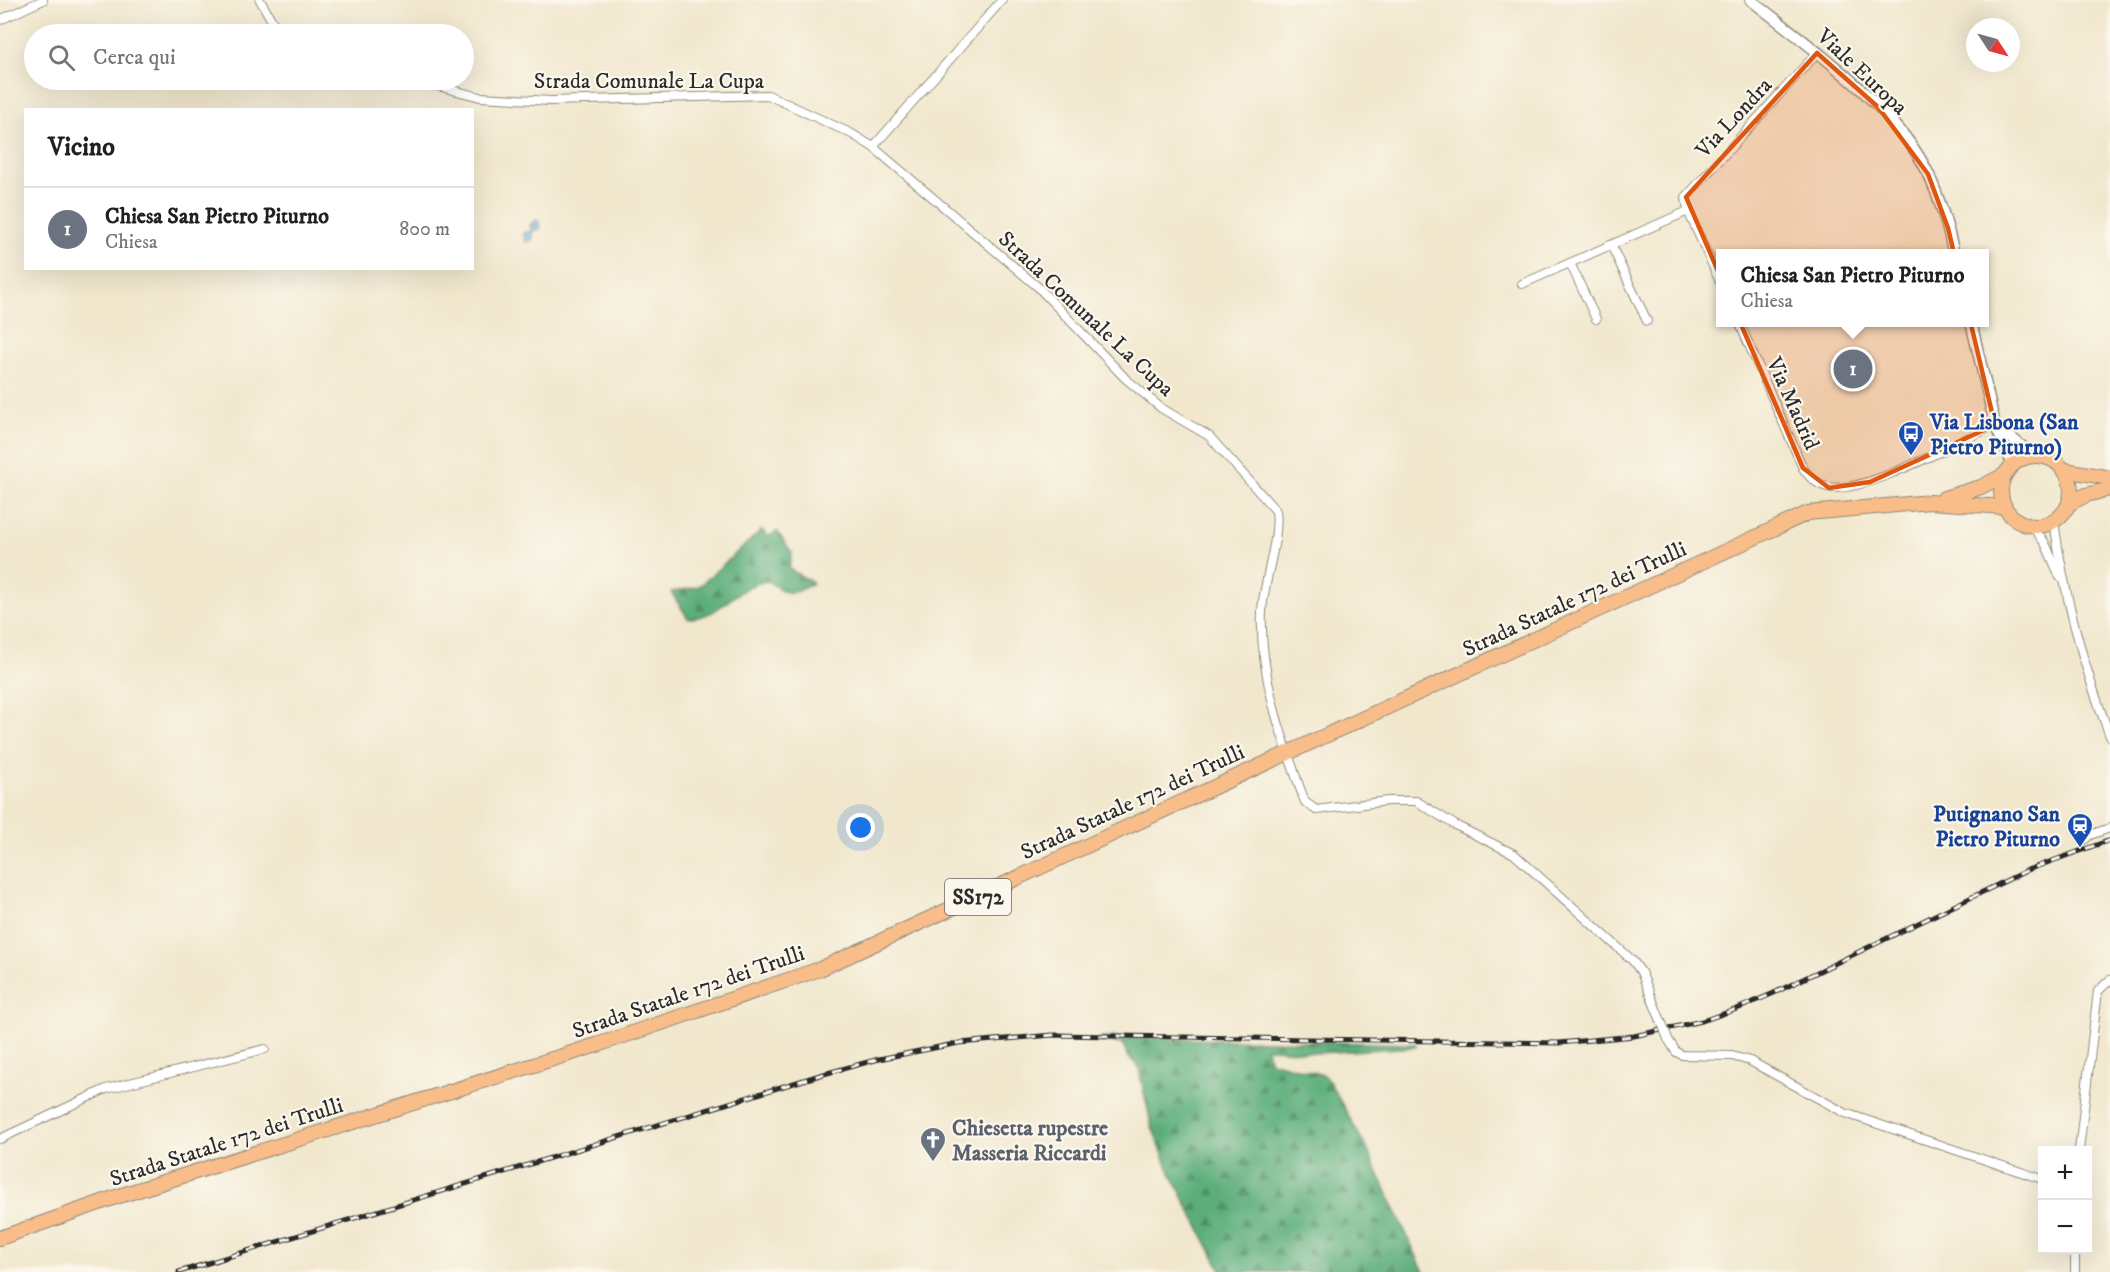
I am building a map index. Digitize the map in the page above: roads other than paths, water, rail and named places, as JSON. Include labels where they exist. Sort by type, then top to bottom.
[{"type":"main road","points":[[2110,477],[2065,470],[2046,457],[2034,456],[2009,469],[2002,485],[2005,507],[2021,522],[2032,526],[2054,521],[2069,504],[2086,495],[2110,489]]},
{"type":"main road","name":"Strada Statale 172 dei Trulli","points":[[1930,502],[1981,487],[2009,469]]},
{"type":"main road","points":[[2065,470],[2070,481],[2069,504]]},
{"type":"main road","name":"Strada Statale 172 dei Trulli","points":[[0,1238],[130,1193],[600,1044],[820,969],[1808,513],[1930,502],[2005,507]]},
{"type":"street","points":[[0,20],[43,0]]},
{"type":"street","points":[[260,0],[274,24]]},
{"type":"street","points":[[873,147],[1002,0]]},
{"type":"street","name":"Viale Europa","points":[[1751,0],[1817,53],[1878,107],[1906,139],[1928,174],[1948,228],[1953,249]]},
{"type":"street","name":"Via Londra","points":[[1688,211],[1686,197],[1690,190],[1817,53]]},
{"type":"street","name":"Strada Comunale La Cupa","points":[[453,90],[480,97],[551,101],[768,95],[852,134],[873,147],[1038,287],[1125,378],[1161,408],[1209,436],[1276,511],[1278,522],[1264,581],[1263,635],[1267,677],[1287,752]]},
{"type":"street","points":[[1522,284],[1688,211],[1716,273]]},
{"type":"street","points":[[1611,245],[1647,321]]},
{"type":"street","points":[[1570,263],[1596,319]]},
{"type":"street","name":"Via Madrid","points":[[1740,327],[1803,468],[1809,477],[1829,488],[1870,482],[1995,425]]},
{"type":"street","points":[[1972,327],[1995,425],[2009,469]]},
{"type":"street","points":[[1995,425],[2034,456]]},
{"type":"street","points":[[2054,521],[2065,588],[2089,680],[2110,736]]},
{"type":"street","points":[[2032,526],[2045,543],[2065,588]]},
{"type":"street","points":[[1287,752],[1305,802],[1311,808],[1316,810],[1388,801],[1416,801],[1455,825],[1514,854],[1633,961],[1641,972],[1668,1039],[1676,1052],[1682,1055],[1732,1056],[1750,1061],[1845,1113],[2038,1177]]},
{"type":"street","points":[[2084,840],[2090,835],[2110,828]]},
{"type":"street","points":[[2079,1146],[2098,991],[2110,980]]},
{"type":"street","points":[[0,1139],[106,1089],[265,1048]]},
{"type":"street","points":[[2075,1254],[2075,1272]]},
{"type":"water","points":[[536,220],[540,223],[541,229],[532,231],[530,225]]},
{"type":"water","points":[[532,231],[533,239],[526,242],[523,233]]},
{"type":"railway","points":[[179,1272],[820,1075],[879,1059],[959,1043],[1053,1035],[1559,1043],[1634,1036],[1702,1021],[1774,993],[2030,869],[2110,840]]},
{"type":"place","name":"Chiesa San Pietro Piturno","points":[[1853,369]]},
{"type":"place","name":"Via Lisbona (San Pietro Piturno)","points":[[1911,457]]},
{"type":"place","name":"Putignano San Pietro Piturno","points":[[2080,849]]},
{"type":"place","name":"Chiesetta rupestre Masseria Riccardi","points":[[933,1163]]}]
